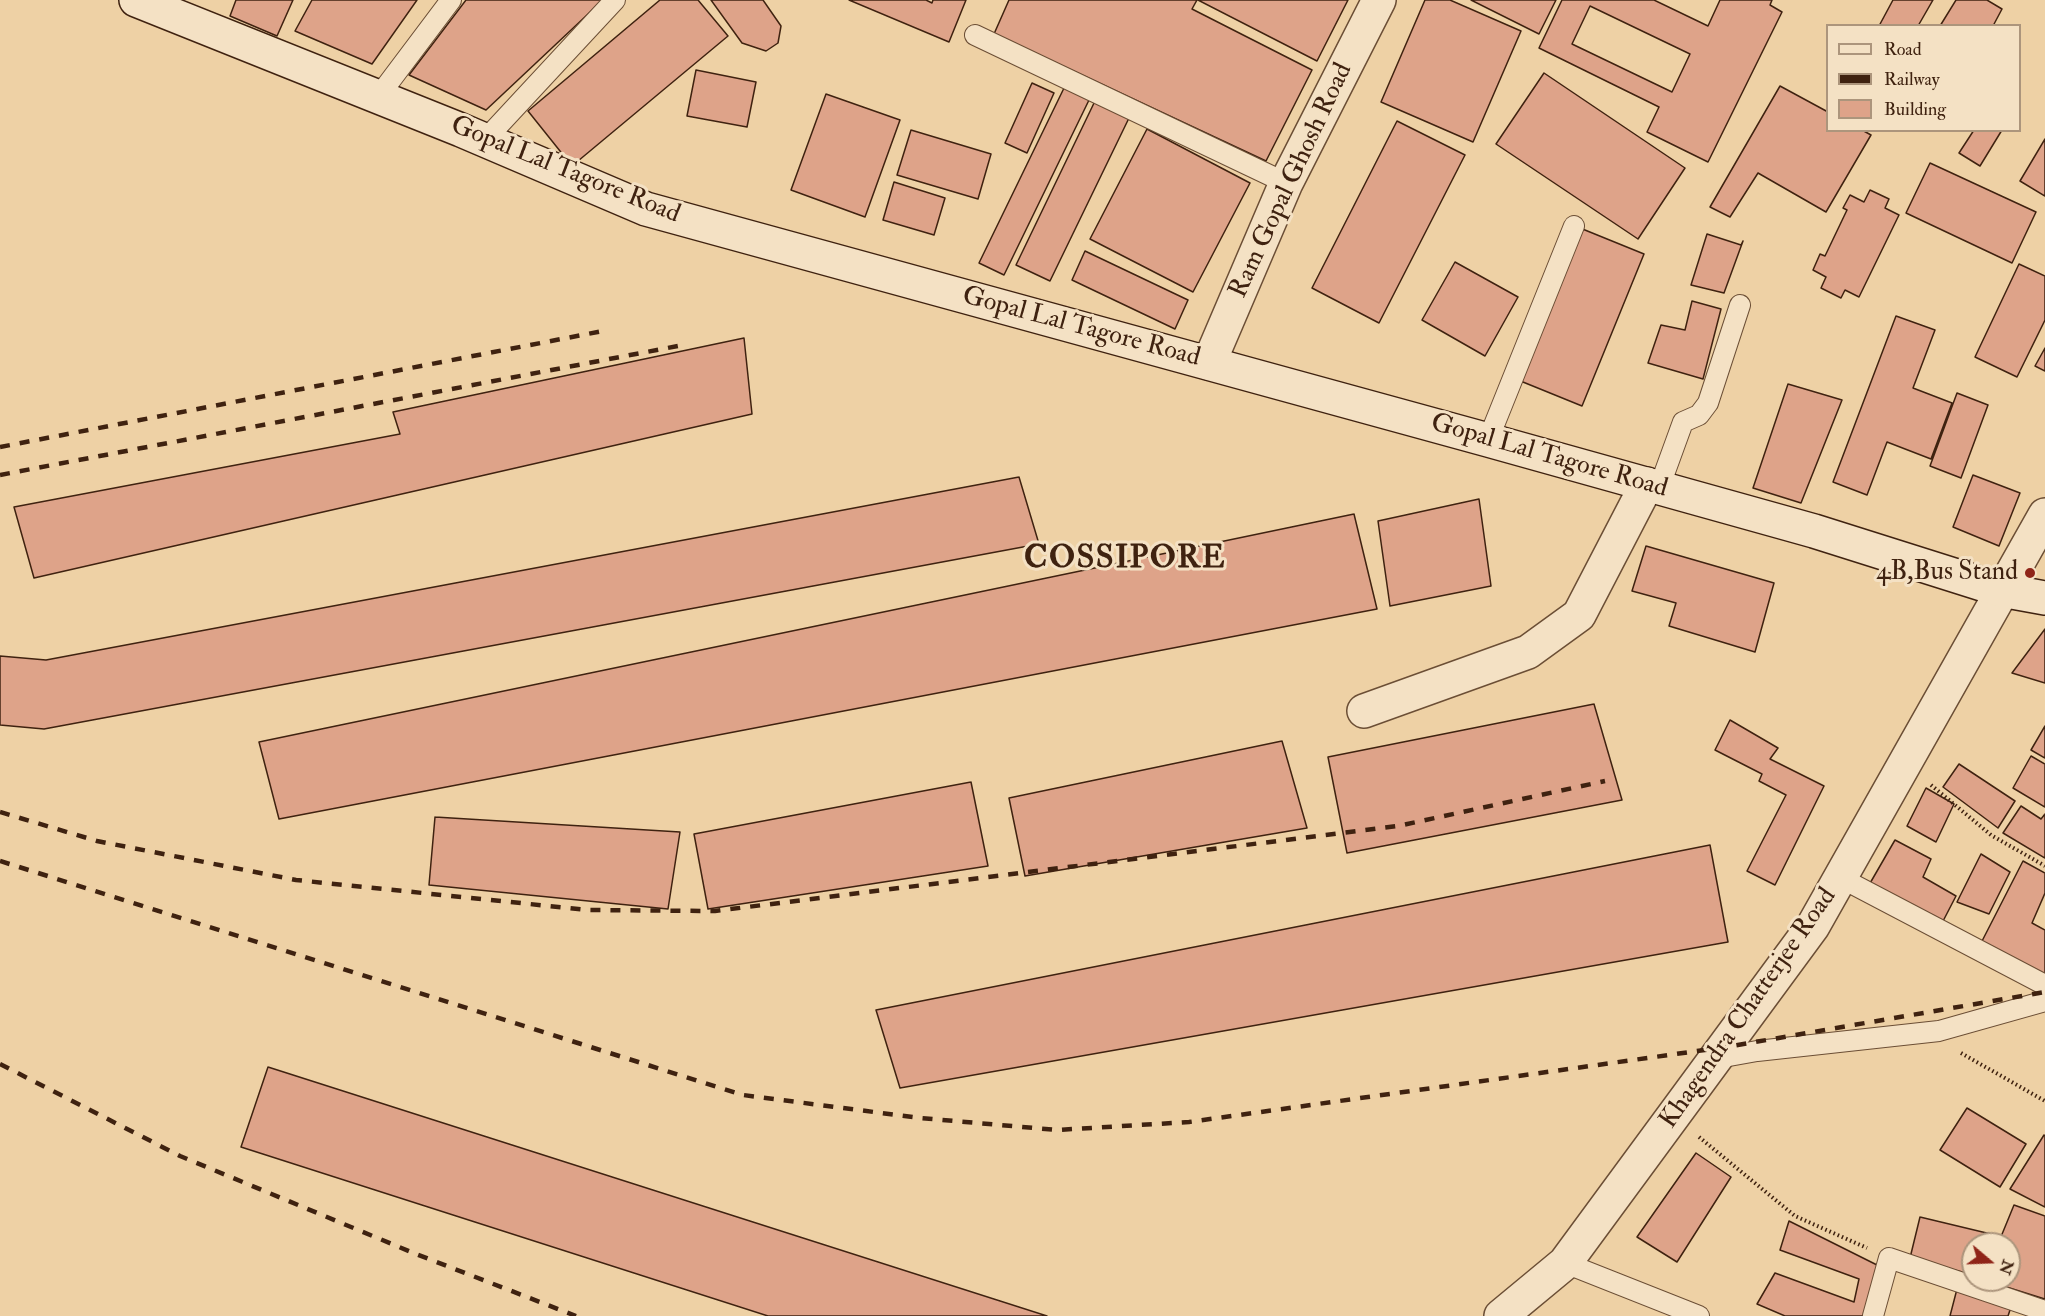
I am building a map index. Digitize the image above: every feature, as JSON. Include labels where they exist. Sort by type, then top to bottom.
[{"type":"street","name":"Gopal Lal Tagore Road","points":[[136,0],[378,97],[646,209],[1814,531],[2001,590],[2045,598]]},
{"type":"street","name":"Ram Gopal Ghosh Road","points":[[1209,363],[1286,183],[1379,0]]},
{"type":"street","points":[[1364,711],[1528,652],[1579,615],[1653,486]]},
{"type":"street","name":"Khagendra Chatterjee Road","points":[[1501,1316],[1565,1263],[1813,927],[2045,515]]},
{"type":"lane","points":[[378,97],[451,0]]},
{"type":"lane","points":[[484,141],[615,0]]},
{"type":"lane","points":[[975,35],[1286,183]]},
{"type":"lane","points":[[1488,440],[1574,226]]},
{"type":"lane","points":[[1653,486],[1683,422],[1699,415],[1708,403],[1740,305]]},
{"type":"lane","points":[[1841,878],[2045,985]]},
{"type":"lane","points":[[1718,1058],[1756,1051],[1927,1032],[2045,1001]]},
{"type":"lane","points":[[1873,1316],[1889,1258],[2045,1311]]},
{"type":"lane","points":[[1565,1263],[1699,1316]]},
{"type":"path","points":[[1906,764],[1991,835],[2045,866]]},
{"type":"path","points":[[1927,1032],[1996,1075],[2045,1101]]},
{"type":"path","points":[[1674,1115],[1795,1216],[1889,1258]]},
{"type":"building","points":[[236,0],[293,0],[277,36],[230,16]]},
{"type":"building","points":[[312,0],[417,0],[372,64],[295,31]]},
{"type":"building","points":[[466,0],[603,0],[486,110],[409,75]]},
{"type":"building","points":[[660,0],[698,0],[728,36],[572,166],[528,111]]},
{"type":"building","points":[[711,0],[763,0],[781,26],[778,43],[766,51],[742,43]]},
{"type":"building","points":[[849,0],[926,0],[932,3],[933,0],[966,0],[949,42]]},
{"type":"building","points":[[1009,0],[1197,0],[1192,9],[1312,70],[1266,161],[994,34]]},
{"type":"building","points":[[1198,0],[1348,0],[1317,61]]},
{"type":"building","points":[[1425,0],[1450,0],[1521,31],[1473,142],[1381,102]]},
{"type":"building","points":[[1471,0],[1556,0],[1539,34]]},
{"type":"building","points":[[1562,0],[1654,0],[1708,26],[1720,0],[1772,0],[1770,5],[1782,12],[1708,162],[1647,132],[1659,107],[1539,48]],"holes":[[[1590,6],[1690,54],[1672,92],[1572,44]]]},
{"type":"building","points":[[1893,0],[1933,0],[1919,24],[1880,24]]},
{"type":"building","points":[[1956,0],[1987,0],[2002,9],[1994,24],[1941,24]]},
{"type":"building","points":[[696,70],[756,82],[747,127],[687,116]]},
{"type":"building","points":[[1544,73],[1685,168],[1638,239],[1496,144]]},
{"type":"building","points":[[1032,83],[1054,93],[1027,153],[1005,143]]},
{"type":"building","points":[[1065,86],[1090,98],[1004,275],[979,263]]},
{"type":"building","points":[[1780,86],[1826,111],[1826,132],[1866,132],[1871,135],[1826,212],[1758,173],[1730,217],[1710,207]]},
{"type":"building","points":[[826,94],[900,120],[865,217],[791,190]]},
{"type":"building","points":[[1095,101],[1129,118],[1050,281],[1016,265]]},
{"type":"building","points":[[1397,121],[1465,155],[1379,323],[1312,288]]},
{"type":"building","points":[[1147,129],[1250,183],[1193,292],[1090,239]]},
{"type":"building","points":[[911,130],[991,154],[978,199],[897,175]]},
{"type":"building","points":[[1973,132],[2001,132],[1980,166],[1959,153]]},
{"type":"building","points":[[2045,139],[2045,196],[2020,181]]},
{"type":"building","points":[[1930,163],[2036,212],[2012,263],[1906,213]]},
{"type":"building","points":[[894,182],[945,198],[934,235],[883,220]]},
{"type":"building","points":[[1870,190],[1889,199],[1885,208],[1899,215],[1859,297],[1845,290],[1841,298],[1821,288],[1826,277],[1813,270],[1820,254],[1825,256],[1847,210],[1843,208],[1850,195],[1864,202]]},
{"type":"building","points":[[1580,228],[1644,254],[1582,406],[1518,380]]},
{"type":"building","points":[[1707,234],[1741,245],[1743,241],[1724,293],[1691,285]]},
{"type":"building","points":[[1085,251],[1188,300],[1175,329],[1072,280]]},
{"type":"building","points":[[1455,262],[1518,297],[1485,356],[1422,320]]},
{"type":"building","points":[[2019,264],[2045,276],[2045,320],[2017,377],[1975,357]]},
{"type":"building","points":[[1692,301],[1721,309],[1703,379],[1648,363],[1661,325],[1685,330]]},
{"type":"building","points":[[1896,316],[1935,330],[1913,388],[1952,403],[1931,459],[1887,442],[1867,495],[1833,482]]},
{"type":"building","points":[[744,338],[752,414],[34,578],[14,507],[400,434],[393,412]]},
{"type":"building","points":[[2045,348],[2045,371],[2035,366]]},
{"type":"building","points":[[1788,384],[1842,400],[1801,503],[1753,488]]},
{"type":"building","points":[[1957,393],[1988,405],[1961,478],[1930,466]]},
{"type":"building","points":[[1973,475],[2020,493],[1999,546],[1953,527]]},
{"type":"building","points":[[1019,477],[1039,544],[44,729],[0,725],[0,656],[46,660]]},
{"type":"building","points":[[1479,499],[1491,586],[1390,606],[1378,521]]},
{"type":"building","points":[[1354,514],[1377,609],[279,819],[259,742]]},
{"type":"building","points":[[1646,546],[1774,583],[1755,652],[1669,626],[1676,603],[1632,591]]},
{"type":"building","points":[[2045,629],[2045,683],[2012,673]]},
{"type":"building","points":[[1594,704],[1622,800],[1347,853],[1328,757]]},
{"type":"building","points":[[1730,720],[1778,748],[1770,759],[1824,786],[1775,885],[1747,871],[1786,795],[1759,781],[1762,774],[1715,750]]},
{"type":"building","points":[[2045,726],[2045,758],[2031,750]]},
{"type":"building","points":[[1282,741],[1307,828],[1025,876],[1009,798]]},
{"type":"building","points":[[2031,756],[2045,764],[2045,807],[2013,788]]},
{"type":"building","points":[[1959,764],[2015,801],[1998,828],[1943,787]]},
{"type":"building","points":[[971,782],[988,866],[708,909],[694,834]]},
{"type":"building","points":[[1926,788],[1954,804],[1936,842],[1907,826]]},
{"type":"building","points":[[2021,806],[2041,819],[2045,814],[2045,858],[2003,833]]},
{"type":"building","points":[[435,817],[680,832],[668,909],[429,885]]},
{"type":"building","points":[[1895,840],[1931,859],[1923,877],[1956,896],[1941,925],[1869,885]]},
{"type":"building","points":[[1710,845],[1728,942],[900,1088],[876,1010]]},
{"type":"building","points":[[1981,854],[2010,872],[1989,914],[1957,902]]},
{"type":"building","points":[[2023,861],[2045,873],[2045,893],[2032,923],[2045,930],[2045,977],[1980,945]]},
{"type":"building","points":[[268,1067],[1047,1316],[768,1316],[241,1147]]},
{"type":"building","points":[[1967,1108],[2026,1144],[2000,1187],[1940,1150]]},
{"type":"building","points":[[2045,1136],[2045,1207],[2010,1189]]},
{"type":"building","points":[[1696,1153],[1731,1177],[1677,1262],[1637,1237]]},
{"type":"building","points":[[2014,1205],[2045,1216],[2045,1299],[2021,1292],[2021,1232],[2003,1232]]},
{"type":"building","points":[[1920,1217],[1982,1232],[1961,1232],[1961,1272],[1910,1258]]},
{"type":"building","points":[[1789,1221],[1881,1267],[1868,1316],[1785,1316],[1757,1304],[1775,1273],[1854,1302],[1859,1279],[1780,1250]]},
{"type":"building","points":[[1957,1289],[2011,1307],[2008,1316],[1950,1316]]},
{"type":"railway","points":[[0,447],[603,331]]},
{"type":"railway","points":[[0,475],[683,345]]},
{"type":"railway","points":[[0,812],[97,841],[296,880],[588,910],[715,911],[1398,826],[1605,781]]},
{"type":"railway","points":[[0,861],[743,1095],[920,1118],[1057,1130],[1189,1122],[1726,1047],[2045,992]]},
{"type":"railway","points":[[0,1064],[180,1156],[416,1254],[576,1316]]},
{"type":"place","name":"4B,Bus Stand","points":[[2030,573]]},
{"type":"district","name":"COSSIPORE","points":[[1125,560]]}]
